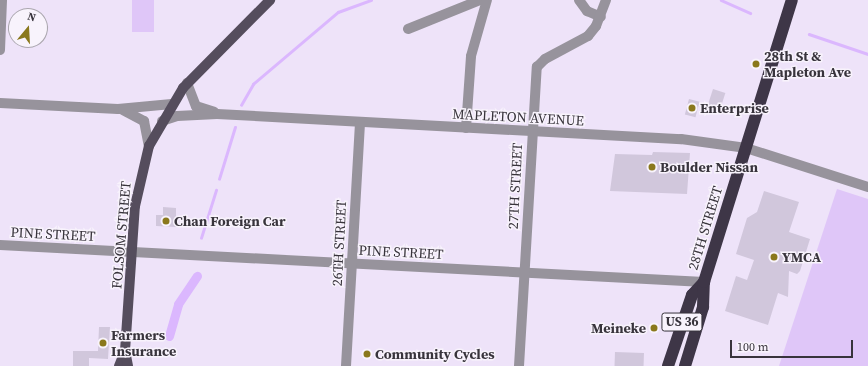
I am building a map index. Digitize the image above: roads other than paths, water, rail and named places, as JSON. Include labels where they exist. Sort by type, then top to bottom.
[{"type":"highway","name":"28TH STREET","points":[[685,366],[703,307],[704,282],[792,0]]},
{"type":"highway","name":"28TH STREET","points":[[668,366],[692,295],[704,282]]},
{"type":"main road","name":"FOLSOM STREET","points":[[122,365],[125,351],[136,195],[149,146],[172,104],[187,83],[270,0]]},
{"type":"street","points":[[0,50],[2,0]]},
{"type":"street","points":[[408,29],[480,0]]},
{"type":"street","points":[[466,128],[471,56],[488,0]]},
{"type":"street","points":[[579,0],[587,11],[601,17]]},
{"type":"street","name":"27TH STREET","points":[[519,366],[532,131],[539,63],[588,36],[601,17],[606,0]]},
{"type":"street","points":[[187,83],[196,106],[217,114]]},
{"type":"street","points":[[0,103],[118,109],[172,104]]},
{"type":"street","points":[[118,109],[144,121],[149,146]]},
{"type":"street","name":"MAPLETON AVENUE","points":[[162,121],[177,116],[217,114],[681,139],[746,148],[868,187]]},
{"type":"street","name":"26TH STREET","points":[[346,366],[360,122]]},
{"type":"street","name":"PINE STREET","points":[[0,245],[704,282]]},
{"type":"waterway","points":[[241,105],[253,84],[338,12],[371,0]]},
{"type":"waterway","points":[[721,0],[750,13]]},
{"type":"waterway","points":[[809,34],[868,54]]},
{"type":"waterway","points":[[219,179],[235,127]]},
{"type":"waterway","points":[[201,238],[216,190]]},
{"type":"waterway","points":[[169,336],[178,304],[197,276]]},
{"type":"place","name":"28th St & Mapleton Ave","points":[[756,64]]},
{"type":"place","name":"Enterprise","points":[[692,108]]},
{"type":"place","name":"Boulder Nissan","points":[[652,167]]},
{"type":"place","name":"Chan Foreign Car","points":[[166,221]]},
{"type":"place","name":"YMCA","points":[[774,257]]},
{"type":"place","name":"Meineke","points":[[654,328]]},
{"type":"place","name":"Farmers Insurance","points":[[103,343]]},
{"type":"place","name":"Community Cycles","points":[[367,354]]}]
